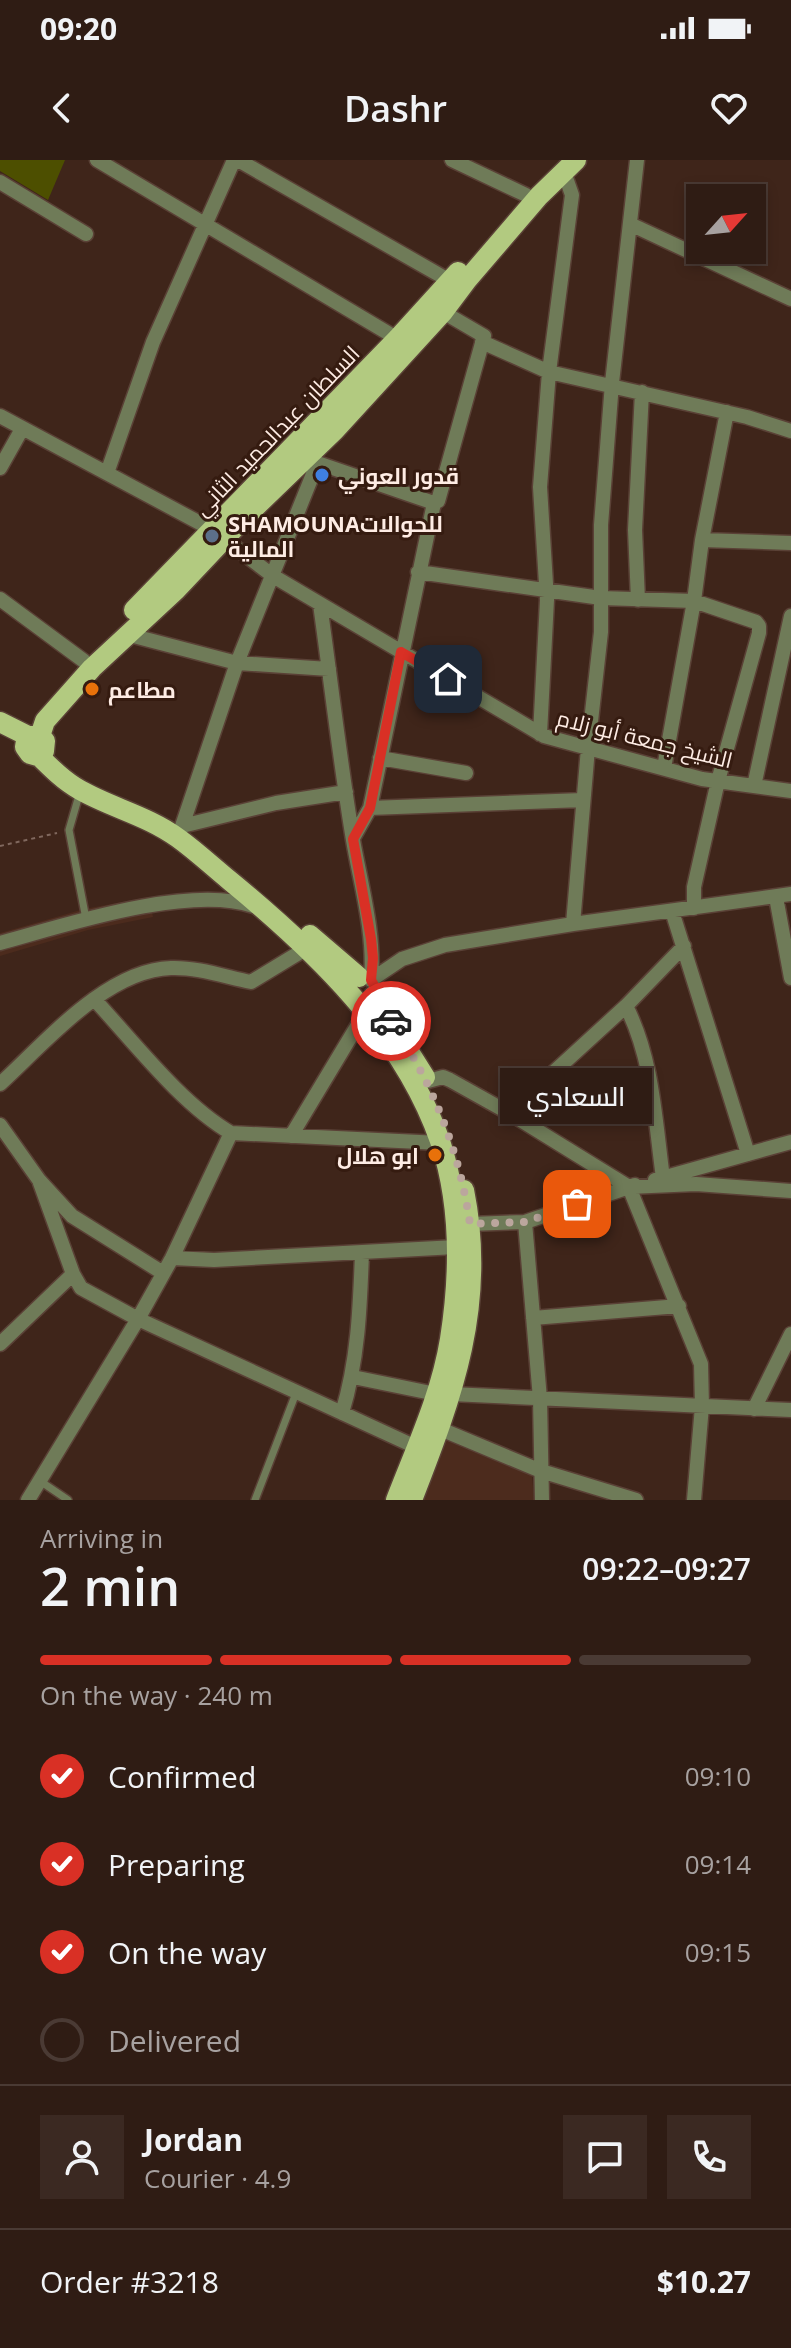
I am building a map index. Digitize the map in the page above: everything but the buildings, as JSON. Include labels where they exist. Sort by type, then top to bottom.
[{"type":"main road","name":"السلطان عبدالحميد الثاني","points":[[35,743],[39,716],[84,661],[219,535],[404,343],[450,281],[526,195],[567,164]]},
{"type":"main road","points":[[35,743],[45,721],[126,634],[176,590],[219,535],[311,461],[404,343],[443,312],[567,164]]},
{"type":"main road","points":[[0,722],[86,778],[153,809],[364,993],[428,1081],[453,1143],[470,1224],[471,1276],[465,1343],[416,1447],[396,1500]]},
{"type":"main road","points":[[0,734],[35,743],[55,772],[81,790],[180,832],[307,948],[364,993],[411,1076],[440,1143],[453,1206],[456,1247],[450,1341],[438,1428],[412,1500]]},
{"type":"street","points":[[97,160],[404,343]]},
{"type":"street","points":[[107,473],[153,342],[236,160],[450,281]]},
{"type":"street","points":[[452,160],[526,195]]},
{"type":"street","points":[[573,924],[601,632],[601,525],[612,385],[637,160]]},
{"type":"street","points":[[540,734],[547,592],[540,487],[549,372],[572,195],[567,164]]},
{"type":"street","points":[[0,182],[86,234]]},
{"type":"street","points":[[630,224],[791,299]]},
{"type":"street","points":[[353,839],[370,808],[434,503],[438,501],[484,336],[443,312]]},
{"type":"street","points":[[482,342],[549,372],[727,412],[791,431]]},
{"type":"street","points":[[638,600],[635,530],[642,392]]},
{"type":"street","points":[[664,768],[727,412]]},
{"type":"street","name":"الشيخ جمعة أبو زلام","points":[[0,416],[219,535],[273,576],[540,734],[718,781],[791,791]]},
{"type":"street","points":[[0,468],[22,429]]},
{"type":"street","points":[[180,832],[237,663],[273,576],[311,461],[434,503]]},
{"type":"street","points":[[702,540],[791,543]]},
{"type":"street","points":[[418,572],[601,598],[694,601],[756,622],[759,626],[694,887],[694,908]]},
{"type":"street","points":[[0,599],[84,661]]},
{"type":"street","points":[[291,1136],[364,993],[373,958],[320,604]]},
{"type":"street","points":[[754,786],[791,616]]},
{"type":"street","points":[[126,634],[237,663],[329,669]]},
{"type":"street","points":[[380,758],[466,773]]},
{"type":"street","points":[[180,832],[276,803],[346,792]]},
{"type":"street","points":[[370,808],[583,800]]},
{"type":"street","points":[[364,993],[402,959],[445,945],[573,924],[784,896],[791,978]]},
{"type":"street","points":[[0,943],[86,919],[199,898],[240,901],[265,910]]},
{"type":"street","points":[[672,911],[748,1154]]},
{"type":"street","points":[[509,1113],[626,1006],[684,946]]},
{"type":"street","points":[[0,1084],[94,999],[124,981],[171,968],[251,982],[307,948]]},
{"type":"street","points":[[94,999],[186,1098],[215,1124],[231,1133],[440,1143]]},
{"type":"street","points":[[626,1006],[647,1062],[663,1178]]},
{"type":"street","points":[[428,1081],[446,1078],[629,1187],[696,1184],[791,1191]]},
{"type":"street","points":[[0,1125],[39,1180],[72,1216],[163,1273]]},
{"type":"street","points":[[28,1500],[172,1258],[231,1133]]},
{"type":"street","points":[[470,1224],[525,1222],[629,1187],[791,1142]]},
{"type":"street","points":[[39,1180],[81,1288],[138,1319],[416,1447]]},
{"type":"street","points":[[629,1187],[699,1355],[702,1406],[694,1500]]},
{"type":"street","points":[[525,1222],[540,1399],[542,1500]]},
{"type":"street","points":[[172,1258],[214,1260],[456,1247]]},
{"type":"street","points":[[342,1413],[353,1377],[360,1319],[362,1253]]},
{"type":"street","points":[[0,1344],[73,1274]]},
{"type":"street","points":[[533,1318],[679,1306]]},
{"type":"street","points":[[754,1409],[791,1334]]},
{"type":"street","points":[[353,1377],[443,1394],[791,1410]]},
{"type":"street","points":[[438,1428],[541,1471],[636,1500]]},
{"type":"lane","points":[[81,790],[69,830],[86,919]]},
{"type":"lane","points":[[255,1500],[296,1393]]},
{"type":"lane","points":[[40,1481],[68,1500]]},
{"type":"path","points":[[0,846],[69,830]]},
{"type":"shaded area","points":[[0,160],[65,160],[48,200],[0,171]]},
{"type":"shaded area","points":[[149,897],[153,917],[88,930],[0,956],[0,933],[84,909]]},
{"type":"shaded area","points":[[447,1437],[532,1475],[534,1500],[422,1500]]},
{"type":"way so far","points":[[391,1021],[437,1099],[453,1143],[470,1224],[525,1222],[577,1204]]},
{"type":"place","name":"قدور العوني","points":[[322,475]]},
{"type":"place","name":"SHAMOUNAللحوالات المالية","points":[[212,536]]},
{"type":"place","name":"مطاعم","points":[[92,689]]},
{"type":"place","name":"ابو هلال","points":[[435,1155]]},
{"type":"place","name":"السعادي","points":[[577,1204]]},
{"type":"route","points":[[391,1021],[374,996],[371,939],[353,839],[370,808],[401,652],[448,679]]}]
